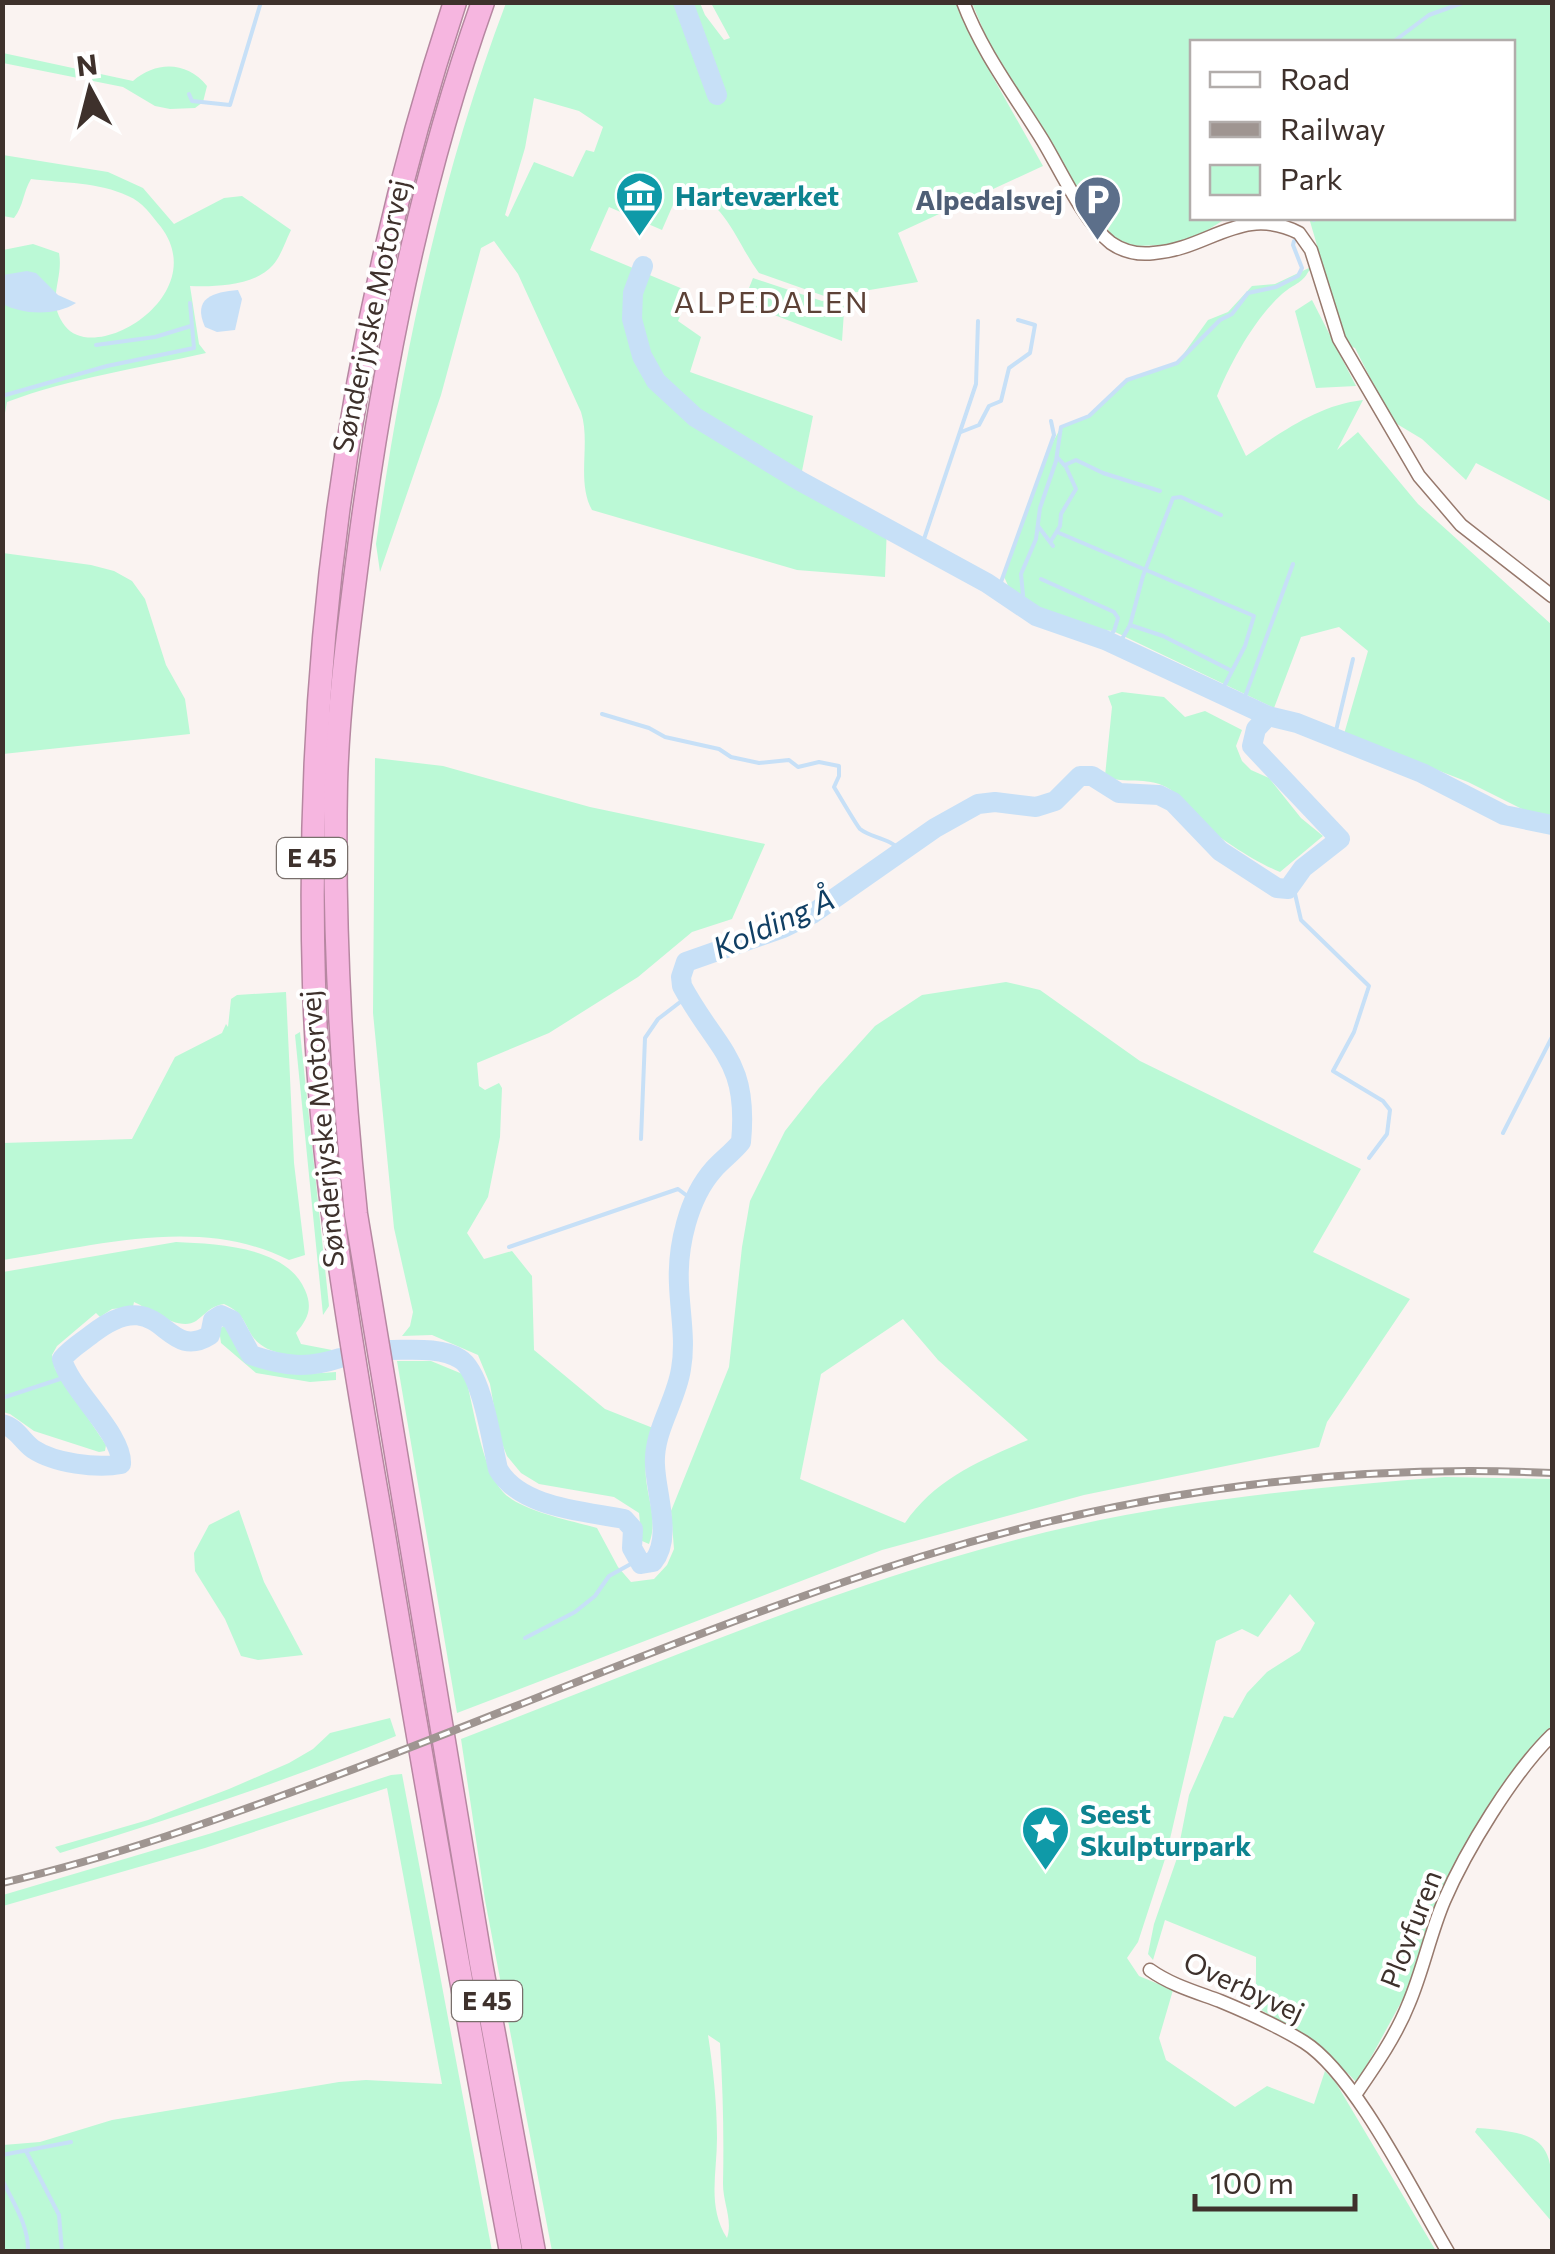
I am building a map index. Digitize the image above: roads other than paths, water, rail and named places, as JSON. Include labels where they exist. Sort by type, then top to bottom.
[{"type":"highway","name":"Sønderjyske Motorvej","points":[[455,2],[396,202],[342,462],[317,706],[312,836],[314,990],[326,1154],[342,1286],[437,1854],[511,2252]]},
{"type":"highway","name":"Sønderjyske Motorvej","points":[[483,2],[440,138],[408,265],[365,496],[341,698],[334,905],[343,1093],[356,1214],[480,1963],[534,2252]]},
{"type":"street","points":[[963,2],[1073,190],[1096,226],[1115,246],[1131,253],[1153,254],[1260,221],[1300,232],[1311,250],[1339,339],[1419,476],[1462,525],[1552,596]]},
{"type":"street","name":"Plovfuren","points":[[1354,2095],[1385,2050],[1409,2004],[1442,1904],[1455,1877],[1522,1770],[1552,1735]]},
{"type":"street","name":"Overbyvej","points":[[1150,1970],[1308,2044],[1335,2069],[1448,2252]]},
{"type":"water","points":[[36,273],[58,295],[76,303],[40,313],[3,304],[3,275]]},
{"type":"water","points":[[238,290],[242,299],[235,330],[217,332],[205,327],[201,309],[207,298]]},
{"type":"waterway","points":[[189,94],[192,101],[230,105],[261,2]]},
{"type":"waterway","points":[[683,2],[717,95]]},
{"type":"waterway","points":[[1396,40],[1429,15],[1465,2]]},
{"type":"waterway","points":[[1017,605],[1023,595],[1021,574],[1036,539],[1061,427],[1089,416],[1127,380],[1177,363],[1220,320],[1232,314],[1248,293],[1276,287],[1298,276],[1302,268],[1294,241]]},
{"type":"waterway","name":"Kolding Å","points":[[643,266],[633,293],[632,319],[642,356],[656,381],[695,417],[800,481],[987,583],[1036,616],[1105,640],[1268,716],[1297,723],[1422,773],[1504,815],[1552,825]]},
{"type":"waterway","points":[[2,396],[107,366],[194,348],[190,303]]},
{"type":"waterway","points":[[961,432],[979,425],[989,406],[1001,401],[1009,368],[1030,353],[1035,325],[1018,320]]},
{"type":"waterway","points":[[921,548],[976,384],[978,321]]},
{"type":"waterway","points":[[96,345],[155,337],[191,326]]},
{"type":"waterway","points":[[1002,593],[1001,582],[1054,435],[1051,421]]},
{"type":"waterway","points":[[1051,541],[1076,489],[1057,457]]},
{"type":"waterway","points":[[1065,465],[1076,460],[1160,491]]},
{"type":"waterway","points":[[1118,646],[1130,625],[1143,576],[1173,498],[1181,497],[1221,515]]},
{"type":"waterway","points":[[1038,526],[1053,546]]},
{"type":"waterway","points":[[1057,532],[1254,616],[1245,646],[1220,694]]},
{"type":"waterway","points":[[1242,705],[1293,564]]},
{"type":"waterway","points":[[1041,579],[1114,612],[1118,618],[1114,631],[1105,640]]},
{"type":"waterway","points":[[1130,625],[1163,636],[1230,670]]},
{"type":"waterway","points":[[1334,739],[1353,659]]},
{"type":"waterway","points":[[602,714],[665,737],[719,749],[731,757],[759,763],[789,760],[798,767],[819,762],[839,766],[834,787],[860,829],[904,852]]},
{"type":"waterway","name":"Kolding Å","points":[[390,1350],[435,1351],[460,1359],[474,1378],[498,1469],[508,1482],[554,1506],[624,1519],[633,1529],[632,1548],[641,1564],[653,1562],[663,1528],[655,1452],[682,1359],[682,1239],[697,1194],[714,1169],[741,1142],[742,1114],[735,1073],[682,986],[686,962],[812,914],[935,828],[978,804],[1036,807],[1055,801],[1080,776],[1092,776],[1119,793],[1159,795],[1173,802],[1220,851],[1277,888],[1288,889],[1303,868],[1340,839],[1252,746],[1256,729],[1268,716]]},
{"type":"waterway","points":[[1293,885],[1301,920],[1369,986],[1354,1032],[1333,1071],[1383,1101],[1390,1110],[1387,1134],[1369,1158]]},
{"type":"waterway","points":[[641,1139],[645,1038],[658,1019],[688,996]]},
{"type":"waterway","points":[[1503,1133],[1552,1037]]},
{"type":"waterway","points":[[509,1247],[678,1189],[694,1201]]},
{"type":"waterway","name":"Kolding Å","points":[[2,1424],[33,1449],[52,1458],[88,1465],[121,1464],[114,1439],[62,1359],[116,1319],[134,1315],[148,1318],[182,1340],[194,1341],[210,1335],[213,1320],[221,1315],[232,1320],[251,1355],[296,1365],[340,1358]]},
{"type":"waterway","points":[[2,1398],[69,1376]]},
{"type":"waterway","points":[[525,1638],[575,1612],[595,1596],[609,1576],[638,1560]]},
{"type":"waterway","points":[[2,2155],[71,2142]]},
{"type":"waterway","points":[[26,2151],[59,2215],[62,2252]]},
{"type":"waterway","points":[[2,2179],[23,2223],[28,2252]]},
{"type":"railway","points":[[2,1883],[207,1823],[770,1608],[997,1535],[1154,1500],[1312,1478],[1472,1471],[1552,1473]]},
{"type":"place","name":"Harteværket","points":[[640,238]]},
{"type":"place","name":"Alpedalsvej","points":[[1098,242]]},
{"type":"place","name":"Seest Skulpturpark","points":[[1045,1872]]},
{"type":"district","name":"ALPEDALEN","points":[[772,303]]}]
